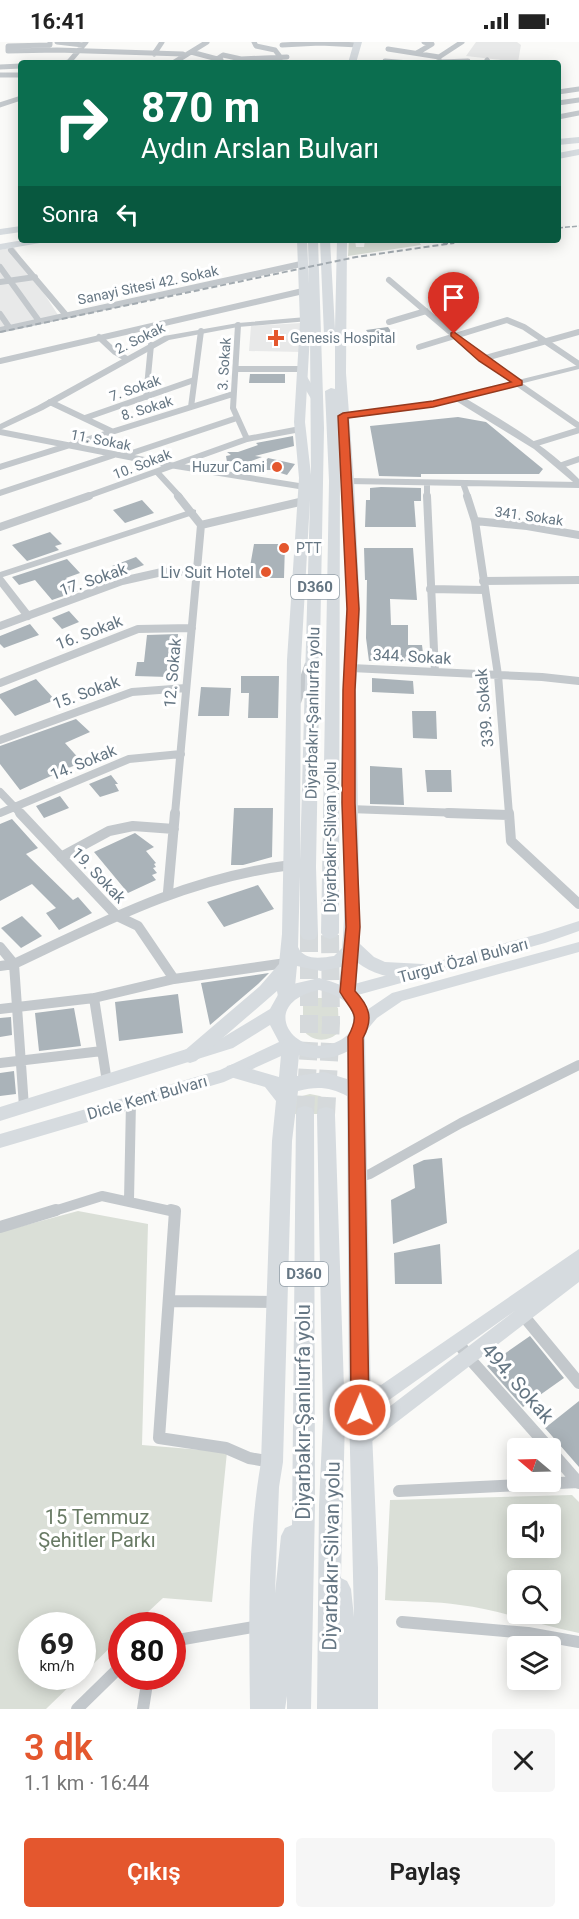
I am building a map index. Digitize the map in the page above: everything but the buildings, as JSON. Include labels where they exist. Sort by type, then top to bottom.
[{"type":"highway","points":[[353,60],[361,43]]},
{"type":"highway","points":[[361,43],[361,60]]},
{"type":"highway","points":[[561,144],[579,141]]},
{"type":"highway","points":[[561,153],[579,150]]},
{"type":"highway","points":[[0,234],[18,231]]},
{"type":"highway","points":[[0,244],[18,240]]},
{"type":"highway","points":[[0,244],[18,242]]},
{"type":"highway","points":[[285,996],[291,865],[294,660],[304,494],[300,449],[306,319],[301,264],[302,243]]},
{"type":"highway","name":"Diyarbakır-Şanlıurfa yolu","points":[[309,934],[308,867],[318,431],[313,243]]},
{"type":"highway","name":"D360","points":[[325,243],[337,416]]},
{"type":"highway","points":[[342,243],[337,416],[348,481],[353,609],[349,809],[352,946],[347,992]]},
{"type":"highway","points":[[329,318],[340,344]]},
{"type":"highway","name":"Diyarbakır-Silvan yolu","points":[[330,933],[337,416]]},
{"type":"highway","points":[[332,660],[351,571]]},
{"type":"highway","points":[[190,1056],[266,991],[287,959],[293,955],[298,960],[317,964],[335,962],[346,958],[352,946]]},
{"type":"highway","points":[[352,946],[364,961],[378,967],[395,971],[423,971]]},
{"type":"highway","points":[[358,1032],[356,1178],[366,1568],[366,1709]]},
{"type":"highway","points":[[262,1709],[261,1626],[268,1487],[272,1462],[285,1098],[291,1044]]},
{"type":"highway","points":[[234,1071],[270,1081],[285,1098]]},
{"type":"highway","points":[[285,1098],[291,1085],[321,1078],[356,1092]]},
{"type":"highway","name":"Diyarbakır-Şanlıurfa yolu","points":[[299,1709],[304,1434],[316,1114]]},
{"type":"highway","name":"Diyarbakır-Silvan yolu","points":[[316,1114],[334,1419],[330,1505],[329,1709]]},
{"type":"highway","points":[[273,1709],[304,1434]]},
{"type":"highway","points":[[330,1505],[352,1709]]},
{"type":"main road","points":[[303,373],[316,400]]},
{"type":"main road","name":"Turgut Özal Bulvarı","points":[[347,992],[579,926]]},
{"type":"main road","name":"Turgut Özal Bulvarı","points":[[358,1032],[372,1014],[397,997],[579,947]]},
{"type":"main road","points":[[309,984],[329,985],[347,992],[360,1007],[363,1016],[358,1032],[337,1050],[313,1052],[291,1044],[278,1030],[276,1013],[285,996],[300,987],[309,984]]},
{"type":"main road","name":"Dicle Kent Bulvarı","points":[[0,1114],[227,1043],[276,1013]]},
{"type":"main road","name":"Dicle Kent Bulvarı","points":[[0,1141],[234,1071],[291,1044]]},
{"type":"main road","points":[[360,1389],[383,1394],[579,1256]]},
{"type":"main road","points":[[361,1439],[579,1272]]},
{"type":"street","points":[[50,42],[50,45],[8,44],[8,51],[78,50],[183,54],[207,42]]},
{"type":"street","points":[[57,42],[84,44]]},
{"type":"street","points":[[154,54],[162,42]]},
{"type":"street","points":[[254,42],[256,46],[275,50],[286,59]]},
{"type":"street","points":[[385,60],[389,42]]},
{"type":"street","points":[[417,53],[432,44],[424,42]]},
{"type":"street","points":[[441,60],[462,42]]},
{"type":"street","points":[[286,59],[282,44],[361,43]]},
{"type":"street","points":[[70,60],[84,44]]},
{"type":"street","points":[[115,52],[121,48]]},
{"type":"street","points":[[388,49],[417,53],[437,60]]},
{"type":"street","points":[[191,52],[221,60]]},
{"type":"street","points":[[139,58],[146,53]]},
{"type":"street","points":[[176,60],[183,54]]},
{"type":"street","points":[[217,59],[223,56],[241,59],[286,59]]},
{"type":"street","points":[[0,67],[18,66]]},
{"type":"street","points":[[0,75],[18,75]]},
{"type":"street","points":[[561,92],[579,89]]},
{"type":"street","points":[[0,105],[18,100]]},
{"type":"street","points":[[561,103],[579,100]]},
{"type":"street","points":[[561,116],[579,113]]},
{"type":"street","points":[[11,250],[66,315]]},
{"type":"street","name":"Sanayi Sitesi 42. Sokak","points":[[0,330],[301,264]]},
{"type":"street","points":[[0,267],[39,321]]},
{"type":"street","points":[[0,282],[35,277]]},
{"type":"street","points":[[389,280],[482,359],[579,428]]},
{"type":"street","points":[[0,361],[303,291]]},
{"type":"street","points":[[389,322],[426,311]]},
{"type":"street","points":[[0,314],[9,327]]},
{"type":"street","name":"2. Sokak","points":[[0,427],[167,338],[238,325],[306,319]]},
{"type":"street","points":[[418,347],[454,334],[507,320],[524,327],[579,366]]},
{"type":"street","name":"3. Sokak","points":[[238,325],[233,408],[247,438]]},
{"type":"street","points":[[191,407],[201,331]]},
{"type":"street","points":[[482,359],[579,332]]},
{"type":"street","points":[[99,337],[115,352],[127,359]]},
{"type":"street","points":[[146,397],[151,345]]},
{"type":"street","points":[[337,416],[433,404],[579,366]]},
{"type":"street","points":[[236,369],[303,373]]},
{"type":"street","name":"7. Sokak","points":[[85,418],[194,380]]},
{"type":"street","name":"8. Sokak","points":[[0,467],[233,394]]},
{"type":"street","points":[[458,398],[534,444],[562,465],[579,485]]},
{"type":"street","points":[[50,402],[111,431]]},
{"type":"street","points":[[0,493],[237,418]]},
{"type":"street","points":[[534,444],[579,428]]},
{"type":"street","name":"10. Sokak","points":[[0,527],[158,472],[170,465],[247,438],[295,430]]},
{"type":"street","name":"11. Sokak","points":[[0,432],[304,494]]},
{"type":"street","points":[[562,465],[579,459]]},
{"type":"street","points":[[158,472],[194,512],[201,525],[304,494]]},
{"type":"street","points":[[348,481],[579,485]]},
{"type":"street","points":[[427,483],[429,589],[435,672]]},
{"type":"street","name":"339. Sokak","points":[[462,483],[475,521],[498,675],[508,815],[512,841],[579,904]]},
{"type":"street","points":[[0,575],[194,512]]},
{"type":"street","name":"341. Sokak","points":[[475,521],[527,526],[579,536]]},
{"type":"street","name":"12. Sokak","points":[[168,892],[201,525]]},
{"type":"street","points":[[299,567],[315,591]]},
{"type":"street","name":"17. Sokak","points":[[0,626],[122,581],[162,572],[198,571]]},
{"type":"street","points":[[0,580],[28,616]]},
{"type":"street","points":[[429,589],[579,580]]},
{"type":"street","name":"16. Sokak","points":[[0,683],[138,629],[192,628]]},
{"type":"street","points":[[294,707],[313,653]]},
{"type":"street","name":"344. Sokak","points":[[351,668],[579,681]]},
{"type":"street","name":"15. Sokak","points":[[0,740],[132,692],[186,688]]},
{"type":"street","name":"14. Sokak","points":[[0,813],[129,759],[181,754]]},
{"type":"street","name":"19. Sokak","points":[[0,792],[117,916],[138,926],[174,979]]},
{"type":"street","points":[[349,809],[508,815]]},
{"type":"street","points":[[61,857],[109,831],[133,826],[174,829]]},
{"type":"street","points":[[0,966],[14,964],[168,892],[206,881],[291,865]]},
{"type":"street","points":[[0,947],[14,964],[24,1107]]},
{"type":"street","points":[[0,1009],[94,998],[174,979],[287,959]]},
{"type":"street","points":[[94,998],[107,1082]]},
{"type":"street","points":[[0,1063],[102,1051]]},
{"type":"street","points":[[356,1178],[370,1174],[460,1123],[579,1065]]},
{"type":"street","points":[[129,1200],[131,1102]]},
{"type":"street","points":[[0,1227],[102,1196],[175,1211],[159,1438],[226,1448],[249,1458],[272,1462]]},
{"type":"street","points":[[169,1301],[277,1302]]},
{"type":"street","points":[[522,1314],[579,1383]]},
{"type":"street","name":"494. Sokak","points":[[458,1342],[469,1358],[539,1438]]},
{"type":"street","name":"494. Sokak","points":[[561,1463],[579,1483]]},
{"type":"street","points":[[399,1491],[579,1483]]},
{"type":"street","points":[[402,1622],[528,1633],[579,1642]]},
{"type":"street","points":[[186,1638],[261,1626]]},
{"type":"street","points":[[77,1709],[108,1679]]},
{"type":"street","points":[[143,1709],[146,1690]]},
{"type":"shaded area","points":[[476,42],[517,42],[521,45],[518,60],[466,56]]},
{"type":"shaded area","points":[[14,247],[58,315],[0,328],[0,250]]},
{"type":"shaded area","name":"Genesis Hospital","points":[[301,323],[302,352],[249,351],[251,326]]},
{"type":"green space","points":[[349,243],[355,243],[356,247],[364,247],[365,243],[420,243],[421,245],[348,256]]},
{"type":"green space","points":[[314,998],[327,998],[338,1008],[339,1032],[335,1036],[320,1040],[311,1037],[303,1030],[303,1006]]},
{"type":"green space","points":[[310,1094],[320,1096],[335,1105],[335,1114],[289,1114],[298,1097]]},
{"type":"green space","name":"15 Temmuz Şehitler Parkı","points":[[78,1211],[148,1224],[142,1445],[227,1452],[212,1602],[163,1598],[148,1612],[108,1612],[108,1650],[96,1661],[96,1612],[18,1612],[18,1690],[66,1690],[46,1709],[0,1709],[0,1232]]},
{"type":"green space","points":[[572,1495],[579,1502],[579,1633],[542,1624],[561,1624],[561,1570],[507,1570],[507,1615],[475,1607],[442,1603],[385,1600],[390,1500]]},
{"type":"tunnel","points":[[326,1115],[331,1023],[330,933]]},
{"type":"tunnel","points":[[305,1114],[309,1042],[309,934]]},
{"type":"railway","points":[[561,228],[579,226]]},
{"type":"railway","points":[[443,244],[451,243]]},
{"type":"railway","points":[[0,332],[356,257],[454,243]]},
{"type":"place","name":"Genesis Hospital","points":[[276,338]]},
{"type":"place","name":"Huzur Cami","points":[[277,467]]},
{"type":"place","name":"PTT","points":[[284,548]]},
{"type":"place","name":"Liv Suit Hotel","points":[[266,572]]},
{"type":"route","points":[[360,1410],[355,1135],[356,1037],[362,1027],[363,1016],[355,999],[347,992],[353,927],[349,803],[349,690],[353,609],[343,416],[433,404],[518,383],[482,359],[454,334]]}]
